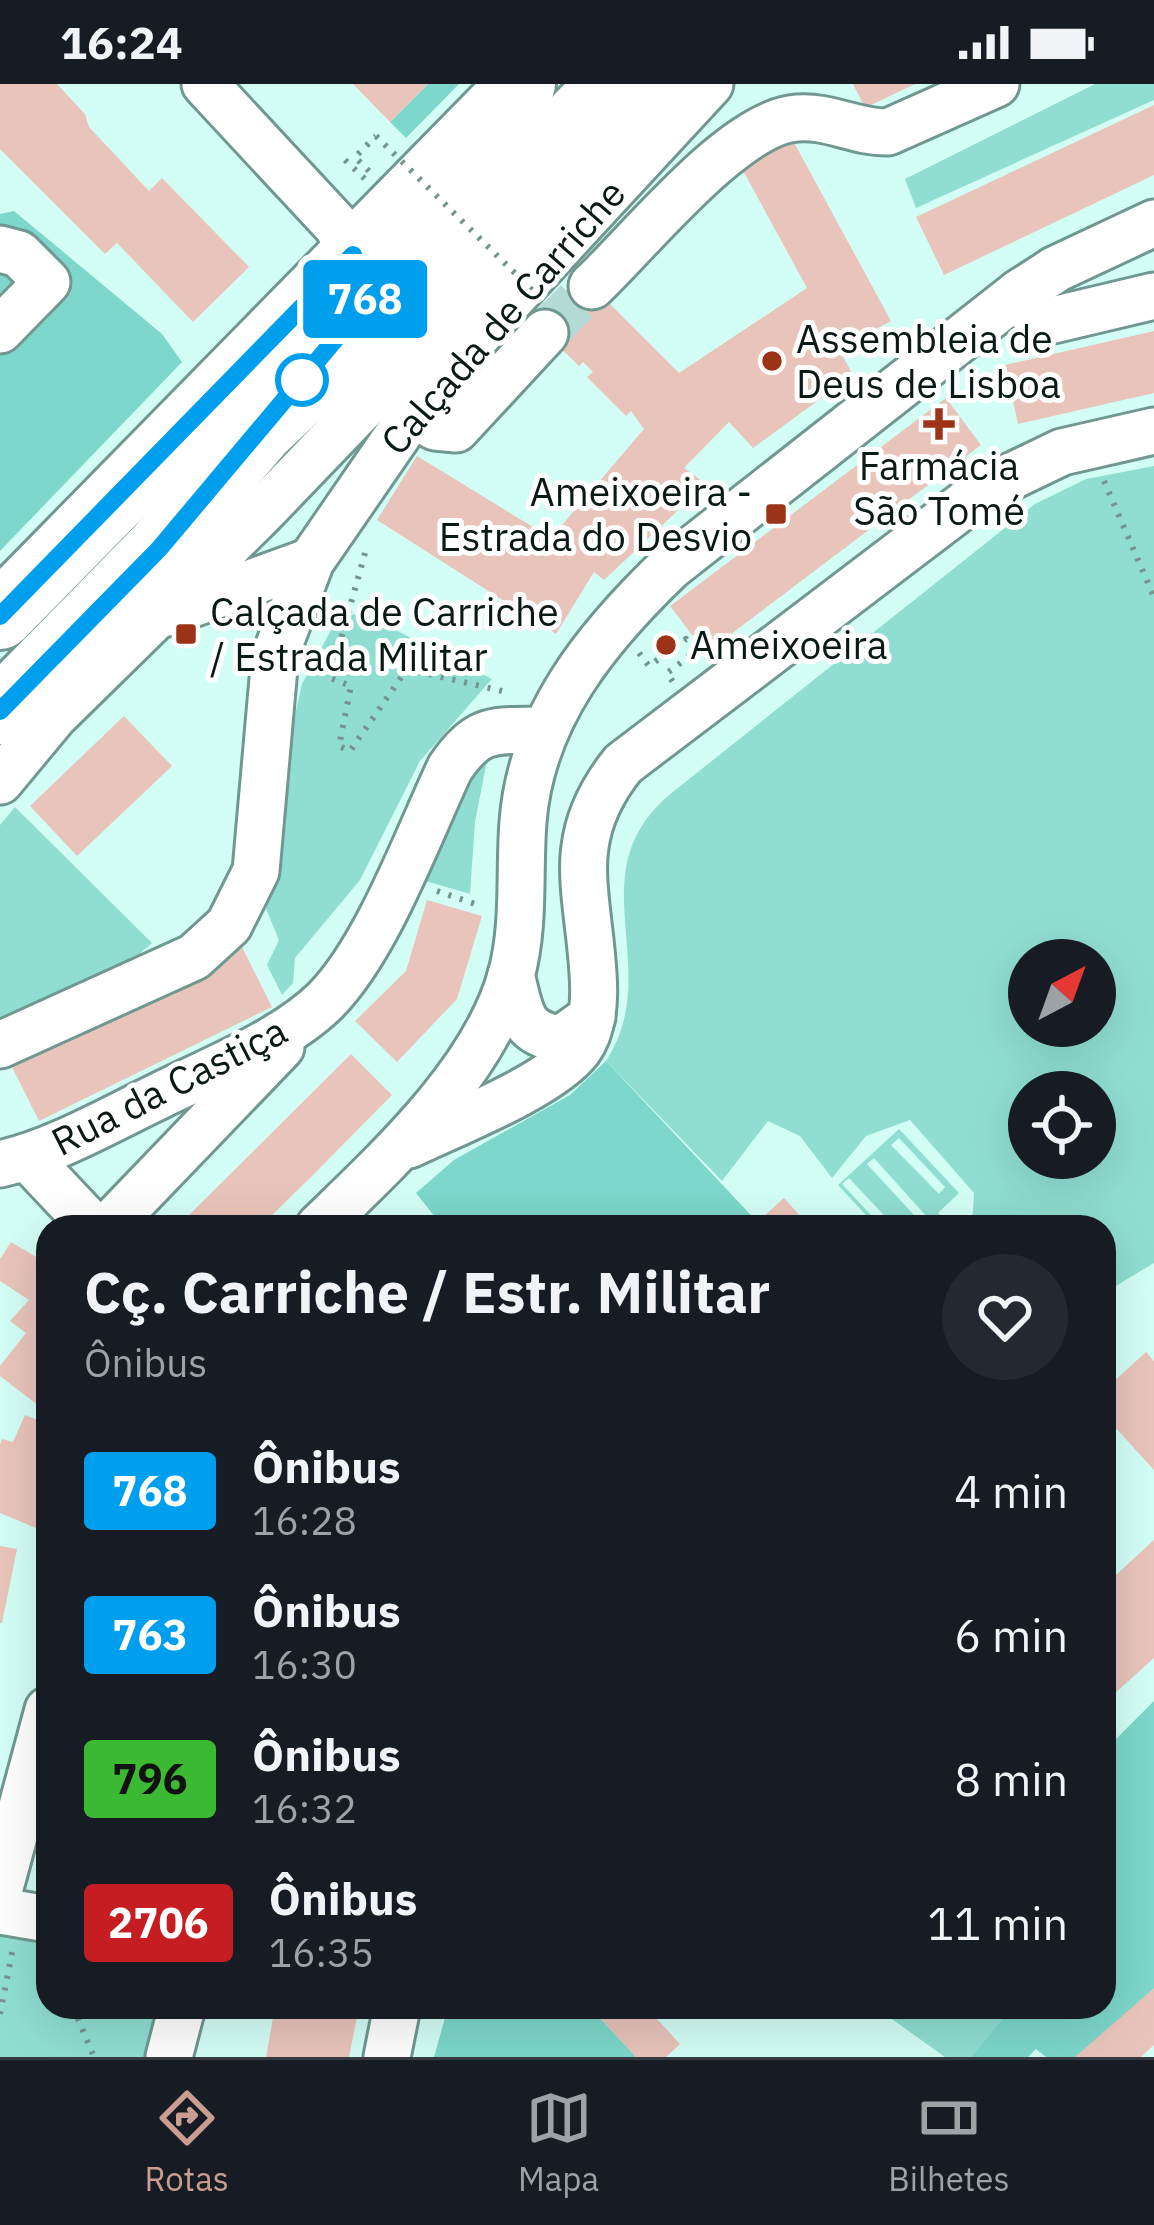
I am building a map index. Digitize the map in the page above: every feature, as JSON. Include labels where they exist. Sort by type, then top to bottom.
[{"type":"highway","points":[[0,616],[522,84]]},
{"type":"highway","name":"Calçada de Carriche","points":[[0,710],[159,549],[261,430],[409,290],[611,84]]},
{"type":"highway","points":[[261,430],[365,301],[364,281],[353,255]]},
{"type":"street","points":[[205,84],[337,226],[353,255]]},
{"type":"street","points":[[0,782],[54,716],[260,514],[484,281],[659,84]]},
{"type":"street","name":"Calçada de Carriche","points":[[0,1045],[194,957],[230,926],[256,871],[275,656],[311,561],[413,413],[506,303],[710,84]]},
{"type":"street","points":[[592,286],[730,148],[788,119],[802,117],[870,133],[888,132],[996,84]]},
{"type":"street","points":[[331,1215],[396,1151],[486,1035],[511,975],[532,764],[551,716],[628,607],[670,567],[1019,293],[1056,269],[1154,224]]},
{"type":"street","points":[[0,249],[19,254],[47,282],[0,331]]},
{"type":"street","points":[[1019,293],[1027,310],[1043,320],[1154,296]]},
{"type":"street","points":[[413,413],[435,427],[456,429],[543,316]]},
{"type":"street","points":[[396,1151],[551,1072],[581,1046],[592,1017],[584,852],[596,805],[623,764],[986,488],[1062,452],[1154,431]]},
{"type":"street","points":[[153,618],[311,561]]},
{"type":"street","points":[[199,601],[234,603],[250,613],[264,629],[275,656]]},
{"type":"street","name":"Rua da Castiça","points":[[79,1215],[14,1161],[243,1054],[326,1000],[367,945],[450,768],[468,742],[551,716]]},
{"type":"street","points":[[511,975],[522,1016],[542,1036],[561,1039],[592,1017]]},
{"type":"street","name":"Rua da Castiça","points":[[120,1215],[271,1060],[310,1013]]},
{"type":"street","points":[[0,1888],[36,1754]]},
{"type":"street","points":[[0,1911],[36,1917]]},
{"type":"street","points":[[169,2057],[179,2019]]},
{"type":"street","points":[[387,2057],[395,2019]]},
{"type":"path","points":[[345,160],[373,180],[355,158],[376,136],[543,316]]},
{"type":"path","points":[[1104,481],[1154,597]]},
{"type":"path","points":[[362,566],[330,678],[351,686],[339,746],[350,752],[407,669],[551,716]]},
{"type":"path","points":[[649,666],[686,639],[695,652],[667,673]]},
{"type":"path","points":[[422,888],[519,918]]},
{"type":"path","points":[[78,2019],[94,2057]]},
{"type":"green space","points":[[428,84],[459,84],[406,138],[390,122]]},
{"type":"green space","points":[[1095,84],[1154,84],[1154,100],[916,208],[905,179]]},
{"type":"green space","points":[[14,211],[162,334],[182,362],[0,551],[0,214]]},
{"type":"green space","points":[[1154,466],[1154,1263],[1116,1286],[1116,1215],[973,1215],[974,1193],[910,1120],[866,1136],[832,1178],[800,1136],[768,1121],[722,1181],[606,1061],[622,1026],[628,991],[624,890],[628,857],[642,826],[669,795],[1035,504],[1086,479]]},
{"type":"green space","points":[[362,613],[492,679],[420,761],[360,880],[295,958],[293,983],[282,995],[267,965],[279,940],[260,894],[271,820],[302,684],[338,617]]},
{"type":"green space","points":[[488,755],[475,822],[470,894],[422,880],[467,770]]},
{"type":"green space","points":[[15,807],[152,943],[121,970],[0,1021],[0,825]]},
{"type":"green space","points":[[606,1061],[751,1215],[433,1215],[416,1193],[454,1160],[570,1095]]},
{"type":"green space","points":[[899,1129],[959,1193],[940,1215],[925,1215],[874,1158],[867,1164],[914,1215],[884,1215],[849,1178],[842,1184],[871,1215],[838,1185]],"holes":[[[899,1138],[945,1187],[939,1194],[891,1145]]]},
{"type":"green space","points":[[1154,1701],[1154,1992],[1082,2057],[1046,2057],[1036,2049],[1028,2057],[971,2057],[1002,2019],[1116,2019],[1116,1739]]},
{"type":"green space","points":[[0,1911],[36,1917],[36,2019],[179,2019],[169,2057],[0,2057]]},
{"type":"green space","points":[[445,2019],[601,2019],[636,2057],[434,2057]]},
{"type":"green space","points":[[892,2019],[1002,2019],[971,2057],[945,2057]]},
{"type":"building","points":[[0,84],[57,84],[85,114],[89,127],[149,191],[162,178],[249,267],[193,322],[117,243],[105,254],[0,149]]},
{"type":"building","points":[[353,84],[428,84],[390,122]]},
{"type":"building","points":[[853,84],[915,84],[865,108]]},
{"type":"building","points":[[1154,105],[1154,175],[944,275],[916,217]]},
{"type":"building","points":[[791,137],[891,321],[839,349],[853,375],[753,448],[729,422],[684,468],[706,484],[604,580],[594,572],[556,634],[377,520],[417,456],[551,538],[644,429],[631,411],[626,416],[587,377],[593,372],[583,362],[579,366],[540,328],[540,317],[581,275],[679,373],[807,288],[740,165]]},
{"type":"building","points":[[1154,331],[1154,393],[1018,424],[1005,365]]},
{"type":"building","points":[[946,398],[981,445],[706,653],[670,606]]},
{"type":"building","points":[[124,716],[172,766],[77,856],[30,806]]},
{"type":"building","points":[[427,900],[482,916],[457,999],[397,1062],[355,1021],[406,971]]},
{"type":"building","points":[[240,943],[272,1007],[39,1121],[7,1057]]},
{"type":"building","points":[[351,1054],[392,1095],[272,1215],[189,1215]]},
{"type":"building","points":[[784,1198],[799,1215],[765,1215]]},
{"type":"building","points":[[11,1242],[36,1257],[36,1404],[0,1376],[0,1366],[26,1333],[10,1321],[29,1300],[0,1281],[0,1259]]},
{"type":"building","points":[[1146,1352],[1154,1361],[1154,1470],[1116,1428],[1116,1379]]},
{"type":"building","points":[[25,1415],[36,1419],[36,1528],[0,1513],[0,1445],[2,1439],[13,1442]]},
{"type":"building","points":[[1154,1540],[1154,1658],[1116,1692],[1116,1575]]},
{"type":"building","points":[[0,1546],[17,1549],[2,1623],[0,1623]]},
{"type":"building","points":[[1154,1988],[1154,2045],[1141,2057],[1075,2057]]},
{"type":"building","points":[[273,2019],[357,2019],[349,2057],[266,2057]]},
{"type":"building","points":[[601,2019],[657,2019],[680,2044],[666,2057],[636,2057]]},
{"type":"tunnel","points":[[545,333],[592,286]]},
{"type":"bus line","name":"768","points":[[0,616],[353,255],[367,291],[359,311],[159,549],[0,711]]},
{"type":"place","name":"Assembleia de Deus de Lisboa","points":[[772,361]]},
{"type":"place","name":"Farmácia São Tomé","points":[[939,424]]},
{"type":"place","name":"Ameixoeira - Estrada do Desvio","points":[[776,514]]},
{"type":"place","name":"Calçada de Carriche / Estrada Militar","points":[[186,634]]},
{"type":"place","name":"Ameixoeira","points":[[666,645]]}]
